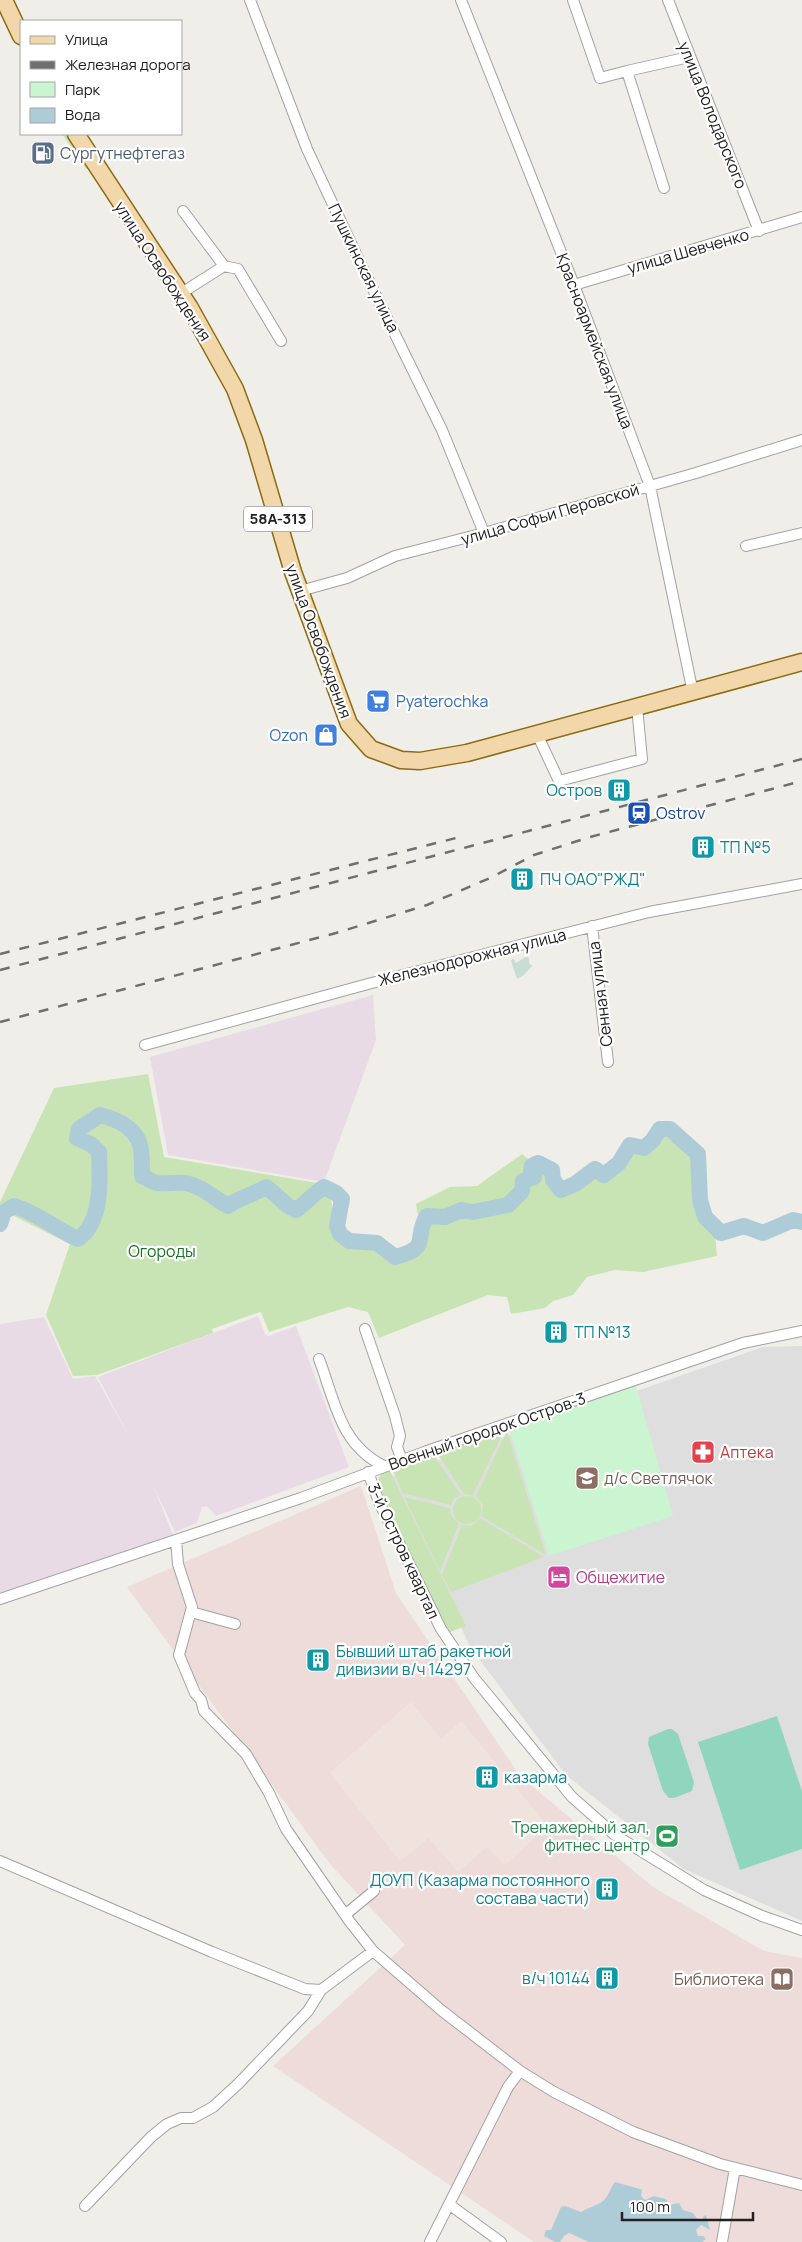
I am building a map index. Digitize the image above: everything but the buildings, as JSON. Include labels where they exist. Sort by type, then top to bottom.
[{"type":"main road","points":[[4,0],[20,34]]},
{"type":"main road","name":"улица Освобождения","points":[[77,135],[180,294],[235,389],[254,440],[300,591],[349,724],[371,749],[401,760],[420,761],[467,753],[802,662]]},
{"type":"street","name":"Пушкинская улица","points":[[250,0],[307,149],[442,430],[484,533]]},
{"type":"street","name":"Красноармейская улица","points":[[461,0],[574,285],[650,486],[693,693]]},
{"type":"street","points":[[573,0],[600,78],[689,57]]},
{"type":"street","name":"улица Володарского","points":[[668,0],[758,231]]},
{"type":"street","points":[[627,71],[664,188]]},
{"type":"street","points":[[183,211],[224,266],[238,269],[281,341]]},
{"type":"street","name":"улица Шевченко","points":[[574,285],[802,217]]},
{"type":"street","points":[[180,294],[224,266]]},
{"type":"street","name":"улица Софьи Перовской","points":[[300,591],[347,578],[395,556],[650,486],[802,440]]},
{"type":"street","points":[[746,546],[802,533]]},
{"type":"street","points":[[537,734],[559,781],[642,759],[637,708]]},
{"type":"street","name":"Железнодорожная улица","points":[[145,1045],[368,984],[648,912],[802,884]]},
{"type":"street","name":"Сенная улица","points":[[592,926],[608,1062]]},
{"type":"street","points":[[365,1329],[395,1416],[400,1436],[397,1447],[402,1460]]},
{"type":"street","name":"Военный городок Остров-3","points":[[0,1600],[301,1498],[384,1466],[743,1343],[802,1331]]},
{"type":"street","points":[[319,1359],[346,1433],[369,1459],[384,1466]]},
{"type":"street","name":"3-й Остров квартал","points":[[368,1472],[379,1502],[441,1629],[474,1678],[572,1797],[615,1835],[704,1890],[762,1916],[802,1930]]},
{"type":"street","points":[[176,1540],[178,1564],[192,1607],[179,1655],[195,1693],[201,1700],[204,1711],[246,1754],[269,1793],[286,1829],[373,1951],[441,2010],[520,2071],[554,2092],[633,2132],[736,2168],[802,2185]]},
{"type":"street","points":[[191,1612],[234,1624]]},
{"type":"street","points":[[0,1862],[212,1952],[305,1989],[321,1990]]},
{"type":"street","points":[[346,1914],[374,1891]]},
{"type":"street","points":[[85,2206],[151,2136],[167,2124],[181,2118],[193,2118],[238,2084],[308,2011],[321,1990],[373,1951]]},
{"type":"street","points":[[430,2242],[508,2087],[520,2071]]},
{"type":"street","points":[[722,2242],[736,2168]]},
{"type":"street","points":[[450,2205],[501,2242]]},
{"type":"shaded area","points":[[373,995],[376,1040],[324,1182],[168,1155],[150,1057]]},
{"type":"shaded area","points":[[258,1316],[265,1334],[268,1336],[296,1326],[349,1467],[216,1516],[207,1506],[202,1507],[197,1523],[175,1532],[152,1483],[173,1535],[0,1596],[0,1324],[44,1317],[73,1379],[95,1376],[131,1440],[98,1377]]},
{"type":"shaded area","points":[[802,1346],[802,1921],[684,1869],[566,1775],[470,1647],[392,1476],[763,1347]]},
{"type":"shaded area","points":[[361,1486],[396,1593],[520,1776],[653,1887],[764,1951],[802,1958],[802,2242],[534,2242],[273,2066],[405,1945],[330,1864],[127,1587]]},
{"type":"shaded area","points":[[411,1702],[441,1739],[461,1721],[548,1826],[505,1865],[487,1847],[458,1872],[429,1838],[400,1861],[330,1773]]},
{"type":"green space","points":[[63,135],[72,135],[91,166],[89,169],[86,169]]},
{"type":"green space","points":[[526,957],[529,958],[529,963],[532,966],[524,975],[517,979],[511,961],[513,958],[516,963]]},
{"type":"green space","name":"Огороды","points":[[148,1074],[164,1157],[329,1185],[336,1235],[346,1245],[373,1247],[387,1258],[397,1262],[416,1255],[423,1246],[416,1204],[450,1187],[477,1186],[522,1154],[542,1170],[561,1196],[595,1178],[608,1180],[633,1150],[644,1151],[664,1134],[670,1132],[690,1149],[695,1159],[695,1183],[699,1208],[715,1234],[717,1256],[643,1272],[615,1270],[587,1277],[573,1295],[553,1301],[545,1308],[511,1314],[507,1297],[488,1295],[379,1338],[368,1312],[348,1307],[269,1332],[261,1312],[212,1329],[213,1333],[97,1375],[73,1376],[46,1315],[70,1244],[0,1209],[0,1202],[54,1088]]},
{"type":"green space","points":[[636,1386],[673,1516],[549,1556],[509,1429]]},
{"type":"green space","points":[[504,1431],[473,1495],[464,1494],[437,1453]]},
{"type":"green space","points":[[507,1431],[546,1555],[481,1516],[483,1506],[476,1496]]},
{"type":"green space","points":[[433,1454],[461,1495],[454,1499],[451,1505],[403,1493],[393,1471],[396,1468]]},
{"type":"green space","points":[[389,1469],[466,1626],[450,1632],[428,1603],[411,1555],[377,1482],[381,1474]]},
{"type":"green space","points":[[467,1496],[477,1500],[481,1510],[477,1520],[467,1524],[457,1520],[453,1510],[457,1500]]},
{"type":"green space","points":[[404,1497],[450,1508],[451,1515],[459,1524],[440,1571]]},
{"type":"green space","points":[[480,1518],[544,1557],[451,1592],[442,1575],[462,1525],[471,1526]]},
{"type":"green space","points":[[777,1716],[802,1791],[802,1849],[740,1870],[698,1742]]},
{"type":"green space","points":[[672,1729],[678,1734],[694,1782],[692,1791],[674,1798],[669,1798],[663,1791],[648,1744],[649,1737]]},
{"type":"water","points":[[615,2182],[642,2190],[641,2196],[645,2200],[654,2196],[666,2199],[669,2205],[679,2203],[683,2210],[693,2213],[699,2221],[704,2221],[703,2217],[706,2215],[710,2230],[701,2225],[696,2230],[698,2236],[703,2236],[706,2239],[702,2242],[589,2242],[569,2233],[560,2242],[555,2242],[544,2236],[546,2230],[551,2230],[561,2207],[565,2206],[581,2212],[602,2202]]},
{"type":"waterway","points":[[0,1224],[4,1212],[14,1206],[31,1213],[78,1239],[86,1231],[92,1222],[98,1199],[99,1152],[92,1145],[77,1138],[79,1129],[100,1115],[124,1125],[134,1133],[141,1147],[142,1176],[151,1181],[157,1183],[186,1183],[203,1190],[228,1206],[266,1187],[296,1210],[324,1187],[336,1193],[342,1199],[337,1226],[340,1234],[349,1241],[377,1243],[395,1257],[406,1254],[418,1246],[421,1230],[427,1216],[445,1217],[462,1210],[473,1212],[508,1205],[522,1191],[523,1181],[534,1177],[531,1171],[532,1166],[538,1163],[552,1170],[553,1180],[561,1190],[575,1184],[595,1169],[604,1175],[619,1163],[630,1145],[644,1148],[652,1141],[660,1129],[670,1129],[698,1154],[700,1200],[705,1217],[721,1233],[744,1226],[763,1233],[793,1220],[802,1222]]},
{"type":"railway","points":[[0,970],[802,759]]},
{"type":"railway","points":[[0,1022],[336,933],[427,905],[490,878],[534,855],[590,837],[802,781]]},
{"type":"railway","points":[[0,954],[456,838]]},
{"type":"place","name":"Сургутнефтегаз","points":[[43,153]]},
{"type":"place","name":"Pyaterochka","points":[[378,701]]},
{"type":"place","name":"Ozon","points":[[326,735]]},
{"type":"place","name":"Остров","points":[[619,790]]},
{"type":"place","name":"Ostrov","points":[[639,813]]},
{"type":"place","name":"ТП №5","points":[[703,847]]},
{"type":"place","name":"ПЧ ОАО\"РЖД\"","points":[[522,879]]},
{"type":"place","name":"ТП №13","points":[[556,1332]]},
{"type":"place","name":"Аптека","points":[[703,1452]]},
{"type":"place","name":"д/с Светлячок","points":[[587,1478]]},
{"type":"place","name":"Общежитие","points":[[559,1577]]},
{"type":"place","name":"Бывший штаб ракетной дивизии в/ч 14297","points":[[318,1660]]},
{"type":"place","name":"казарма","points":[[487,1777]]},
{"type":"place","name":"Тренажерный зал, фитнес центр","points":[[667,1836]]},
{"type":"place","name":"ДОУП (Казарма постоянного состава части)","points":[[607,1889]]},
{"type":"place","name":"в/ч 10144","points":[[607,1978]]},
{"type":"place","name":"Библиотека","points":[[782,1979]]}]
